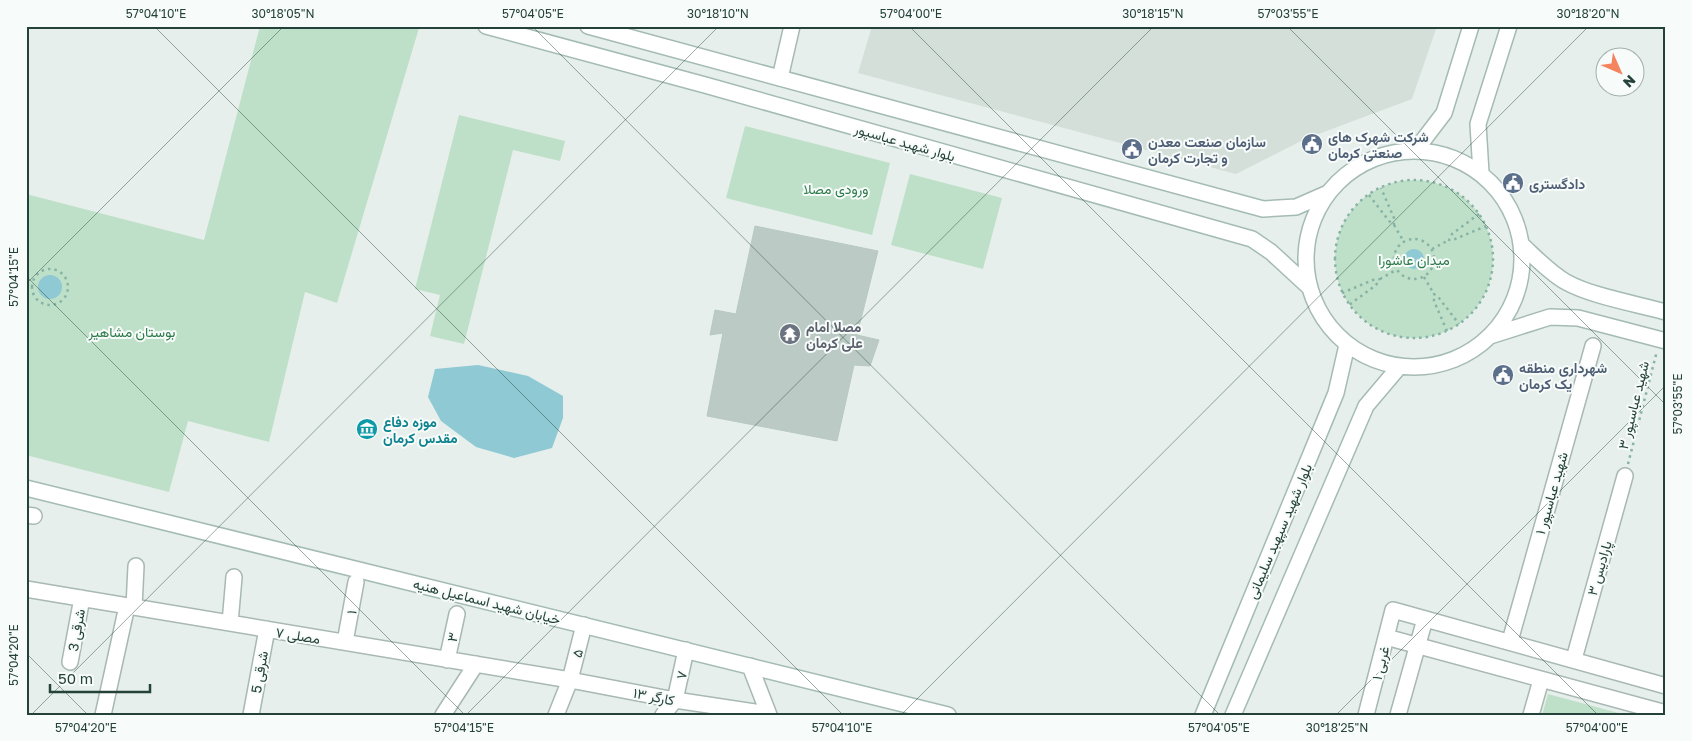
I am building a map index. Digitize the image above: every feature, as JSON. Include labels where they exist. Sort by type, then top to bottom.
[{"type":"main road","name":"بلوار شهید عباسپور","points":[[486,26],[705,85],[1252,239],[1270,252],[1309,288]]},
{"type":"main road","name":"بلوار شهید عباسپور","points":[[588,26],[1262,210],[1296,208],[1328,193]]},
{"type":"main road","points":[[780,78],[792,26]]},
{"type":"main road","points":[[1414,151],[1444,113],[1471,26]]},
{"type":"main road","points":[[1481,173],[1478,124],[1509,26]]},
{"type":"main road","points":[[705,85],[713,60]]},
{"type":"main road","points":[[1414,151],[1429,152],[1456,159],[1481,173],[1508,205],[1522,245],[1522,274],[1519,288],[1508,314],[1490,336],[1468,354],[1455,360],[1428,367],[1399,367],[1372,360],[1347,346],[1328,326],[1313,301],[1306,266],[1306,245],[1314,218],[1328,193],[1348,173],[1360,165],[1386,154],[1414,151]]},
{"type":"main road","points":[[1522,245],[1551,272],[1566,282],[1586,291],[1666,312]]},
{"type":"main road","points":[[1490,336],[1550,318],[1578,318],[1663,340]]},
{"type":"main road","name":"بلوار شهید سپهبد سلیمانی","points":[[1203,715],[1336,393],[1347,346]]},
{"type":"main road","name":"شهید عباسپور ۱","points":[[1510,641],[1593,346]]},
{"type":"main road","points":[[1233,715],[1366,406],[1399,367]]},
{"type":"main road","name":"پارادیس ۳","points":[[1574,660],[1625,476]]},
{"type":"main road","name":"خیابان شهید اسماعیل هنیه","points":[[26,488],[948,715]]},
{"type":"main road","points":[[102,715],[130,606],[136,566]]},
{"type":"main road","points":[[230,623],[234,577]]},
{"type":"main road","name":"۱","points":[[345,642],[356,582]]},
{"type":"main road","name":"مصلی ۷","points":[[26,589],[570,680]]},
{"type":"main road","name":"شرقی 3","points":[[70,662],[82,598]]},
{"type":"main road","name":"۱ غربی","points":[[1366,715],[1393,610],[1426,619]]},
{"type":"main road","name":"۳","points":[[447,660],[457,614]]},
{"type":"main road","points":[[1398,715],[1426,619],[1666,686]]},
{"type":"main road","name":"۵","points":[[556,715],[570,680],[584,625]]},
{"type":"main road","name":"شرقی 5","points":[[252,714],[266,629]]},
{"type":"main road","points":[[1386,637],[1656,713]]},
{"type":"main road","name":"۷","points":[[675,700],[686,650]]},
{"type":"main road","points":[[443,715],[476,664]]},
{"type":"main road","points":[[750,666],[768,714]]},
{"type":"main road","name":"کارگر ۱۳","points":[[570,680],[675,700],[768,714]]},
{"type":"main road","points":[[1532,715],[1541,680]]},
{"type":"main road","points":[[663,715],[675,700]]},
{"type":"path","points":[[1408,181],[1435,183],[1460,195],[1479,214],[1486,226],[1492,253],[1490,280],[1478,304],[1459,324],[1447,331],[1420,338],[1393,336],[1368,324],[1349,305],[1342,293],[1336,266],[1338,239],[1343,226],[1358,204],[1381,188],[1408,181]]},
{"type":"path","points":[[1381,188],[1394,218],[1394,225]]},
{"type":"path","points":[[1369,195],[1389,222],[1394,225],[1404,242]]},
{"type":"path","points":[[1448,240],[1452,234],[1479,214]]},
{"type":"path","points":[[1432,249],[1448,240],[1486,226]]},
{"type":"path","points":[[1416,239],[1432,249],[1434,255],[1432,268],[1424,277],[1412,280],[1396,270],[1394,264],[1396,251],[1404,242],[1416,239]]},
{"type":"path","points":[[43,270],[57,270],[67,280],[69,286],[68,294],[58,304],[44,305],[34,295],[33,281],[43,270]]},
{"type":"path","points":[[1342,293],[1380,279],[1396,270]]},
{"type":"path","points":[[1424,277],[1434,294],[1459,324]]},
{"type":"path","points":[[1349,305],[1376,285],[1380,279]]},
{"type":"path","points":[[1434,294],[1434,300],[1447,331]]},
{"type":"path","name":"شهید عباسپور ۳","points":[[1625,476],[1663,340]]},
{"type":"shaded area","points":[[872,26],[1437,26],[1412,99],[1305,139],[1236,174],[858,73]]},
{"type":"green space","name":"بوستان مشاهیر","points":[[260,26],[411,26],[419,28],[337,303],[305,292],[269,442],[188,421],[169,492],[26,455],[26,194],[204,240]]},
{"type":"green space","points":[[459,115],[565,141],[560,161],[513,150],[464,344],[430,336],[440,295],[415,289]]},
{"type":"green space","name":"ورودی مصلا","points":[[745,126],[890,163],[872,235],[726,198]]},
{"type":"green space","points":[[910,174],[1002,198],[983,269],[891,245]]},
{"type":"green space","name":"میدان عاشورا","points":[[1414,180],[1444,186],[1470,203],[1487,229],[1493,259],[1487,289],[1470,315],[1444,332],[1414,338],[1384,332],[1358,315],[1341,289],[1335,259],[1341,229],[1358,203],[1384,186]]},
{"type":"green space","points":[[1548,694],[1626,715],[1542,715]]},
{"type":"water","points":[[1414,249],[1421,252],[1424,259],[1421,266],[1414,269],[1407,266],[1404,259],[1407,252]]},
{"type":"water","points":[[50,275],[59,278],[62,287],[59,296],[50,299],[41,296],[38,287],[41,278]]},
{"type":"water","points":[[478,365],[528,376],[563,396],[563,418],[552,448],[514,458],[476,447],[441,421],[428,397],[435,369]]},
{"type":"building","name":"مصلا امام علی کرمان","points":[[755,226],[878,251],[857,335],[879,340],[870,366],[854,365],[837,441],[707,416],[723,333],[710,335],[715,310],[736,314]]},
{"type":"place","name":"شرکت شهرک های صنعتی کرمان","points":[[1312,144]]},
{"type":"place","name":"سازمان صنعت معدن و تجارت کرمان","points":[[1132,149]]},
{"type":"place","name":"دادگستری","points":[[1513,183]]},
{"type":"place","name":"مصلا امام علی کرمان","points":[[790,334]]},
{"type":"place","name":"شهرداری منطقه یک کرمان","points":[[1503,375]]},
{"type":"place","name":"موزه دفاع مقدس کرمان","points":[[367,429]]}]
